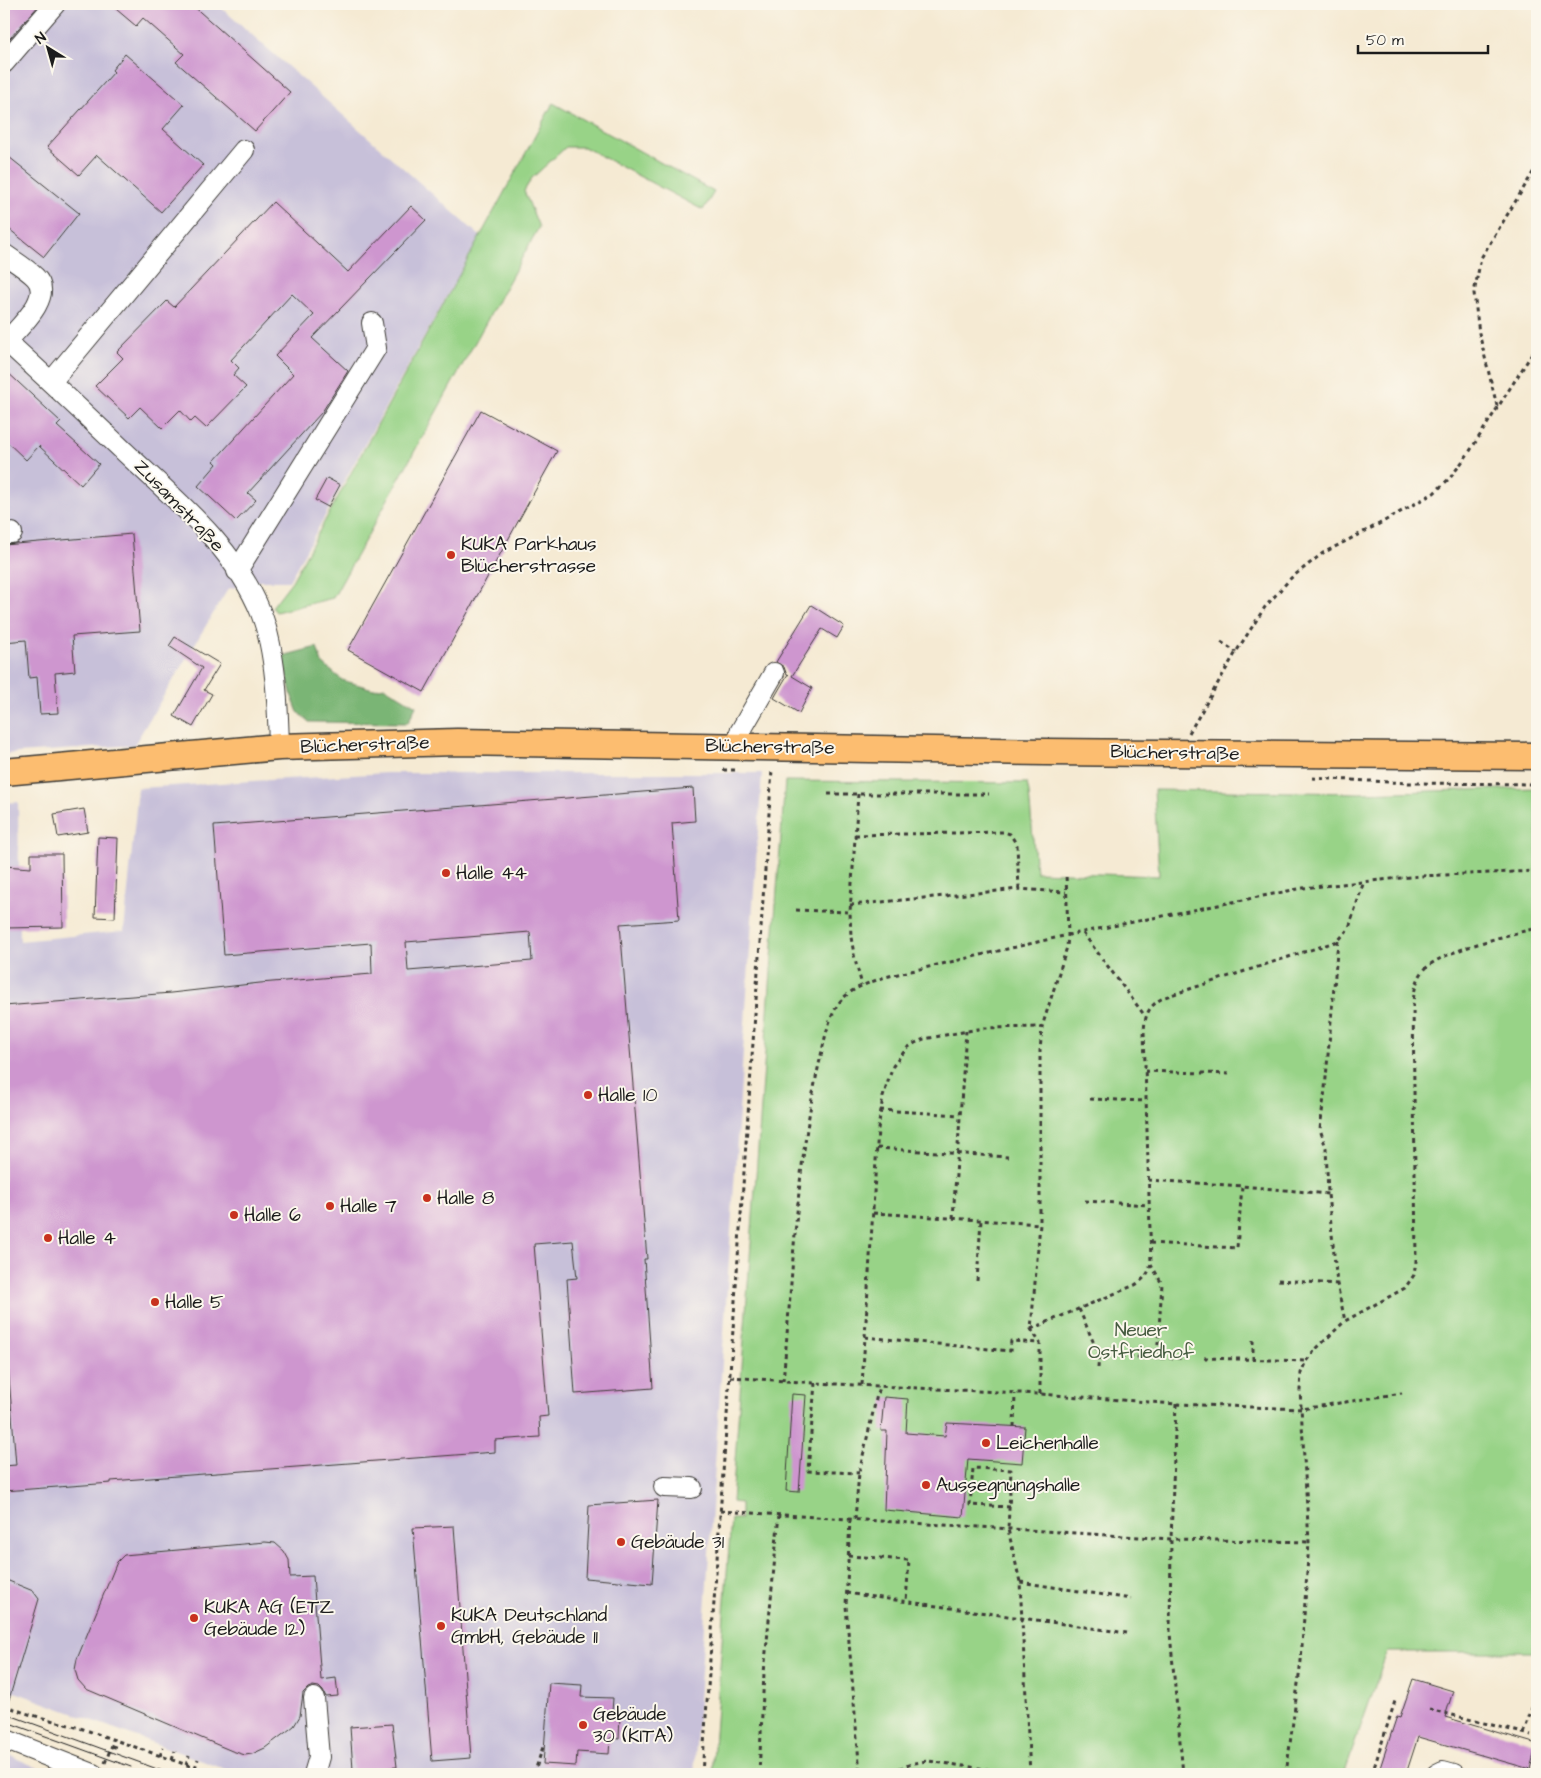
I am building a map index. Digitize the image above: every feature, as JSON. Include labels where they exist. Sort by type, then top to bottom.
[{"type":"main road","name":"Blücherstraße","points":[[4,772],[279,748],[457,742],[1178,753],[1537,756]]},
{"type":"street","points":[[4,63],[55,4]]},
{"type":"street","points":[[51,382],[244,150]]},
{"type":"street","points":[[4,254],[36,278],[41,286],[42,294],[38,304],[5,341]]},
{"type":"street","points":[[237,570],[376,348],[372,323]]},
{"type":"street","name":"Zusamstraße","points":[[5,341],[193,516],[237,570],[250,590],[267,633],[274,681],[279,748]]},
{"type":"street","points":[[739,746],[740,732],[774,673]]},
{"type":"street","points":[[664,1487],[692,1488]]},
{"type":"street","points":[[314,1698],[319,1757],[314,1774]]},
{"type":"street","points":[[4,1739],[102,1771]]},
{"type":"street","points":[[1436,1774],[1443,1771],[1454,1774]]},
{"type":"path","points":[[1497,407],[1478,334],[1474,293],[1480,258],[1537,166]]},
{"type":"path","points":[[1178,753],[1236,652],[1265,607],[1291,578],[1323,553],[1434,493],[1468,454],[1537,346]]},
{"type":"path","points":[[1221,642],[1236,652]]},
{"type":"path","points":[[702,1774],[772,770]]},
{"type":"path","points":[[828,794],[989,794]]},
{"type":"path","points":[[858,794],[850,912],[851,937],[862,985]]},
{"type":"path","points":[[855,835],[1004,832],[1010,834],[1016,845],[1019,889]]},
{"type":"path","points":[[783,1380],[802,1159],[812,1096],[832,1015],[840,1002],[848,994],[862,985],[885,977],[1068,935],[1303,888],[1420,876],[1537,871]]},
{"type":"path","points":[[1040,1394],[1040,1343],[1031,1329],[1040,1224],[1040,1051],[1042,1027],[1067,947],[1066,873]]},
{"type":"path","points":[[1031,1329],[1135,1286],[1148,1274],[1151,1263],[1144,1031],[1145,1016],[1150,1007],[1165,996],[1338,941],[1349,928],[1364,881]]},
{"type":"path","points":[[850,905],[1019,889],[1066,892]]},
{"type":"path","points":[[796,910],[850,912]]},
{"type":"path","points":[[1286,1774],[1301,1661],[1309,1542],[1300,1390],[1301,1373],[1306,1361],[1317,1348],[1345,1321],[1406,1288],[1414,1275],[1416,1261],[1413,1003],[1420,976],[1427,967],[1448,955],[1513,933],[1537,928]]},
{"type":"path","points":[[1083,933],[1145,1016]]},
{"type":"path","points":[[1338,941],[1320,1129],[1326,1148],[1328,1194],[1337,1284],[1345,1321]]},
{"type":"path","points":[[862,1385],[880,1110],[893,1066],[907,1048],[924,1039],[984,1028],[1042,1027]]},
{"type":"path","points":[[953,1218],[966,1031]]},
{"type":"path","points":[[1145,1071],[1231,1074]]},
{"type":"path","points":[[1090,1099],[1146,1101]]},
{"type":"path","points":[[880,1110],[960,1115]]},
{"type":"path","points":[[877,1148],[1008,1157]]},
{"type":"path","points":[[1148,1180],[1328,1194]]},
{"type":"path","points":[[1150,1243],[1237,1248],[1242,1186]]},
{"type":"path","points":[[1085,1201],[1149,1205]]},
{"type":"path","points":[[873,1213],[1040,1224]]},
{"type":"path","points":[[977,1281],[981,1220]]},
{"type":"path","points":[[1151,1263],[1162,1284],[1157,1358]]},
{"type":"path","points":[[1278,1280],[1337,1284]]},
{"type":"path","points":[[1079,1309],[1099,1355],[1098,1368]]},
{"type":"path","points":[[1252,1360],[1253,1336]]},
{"type":"path","points":[[865,1337],[1010,1351],[1011,1341],[1040,1343]]},
{"type":"path","points":[[1099,1355],[1184,1358]]},
{"type":"path","points":[[1204,1358],[1306,1361]]},
{"type":"path","points":[[730,1377],[1040,1394],[1176,1404],[1302,1409],[1402,1392]]},
{"type":"path","points":[[815,1383],[808,1471],[859,1473]]},
{"type":"path","points":[[855,1520],[859,1473],[879,1386]]},
{"type":"path","points":[[1014,1427],[1015,1394]]},
{"type":"path","points":[[1176,1404],[1170,1633],[1183,1774]]},
{"type":"path","points":[[1010,1507],[970,1505],[973,1468],[1011,1470],[1010,1507],[1008,1529],[1020,1582],[1030,1774]]},
{"type":"path","points":[[720,1511],[1171,1539],[1309,1542]]},
{"type":"path","points":[[758,1774],[765,1665],[779,1514]]},
{"type":"path","points":[[850,1519],[846,1593],[860,1774],[887,1773],[907,1765],[928,1761],[1021,1774]]},
{"type":"path","points":[[848,1556],[909,1560],[906,1601]]},
{"type":"path","points":[[1020,1582],[1131,1599]]},
{"type":"path","points":[[846,1593],[1127,1633]]},
{"type":"path","points":[[1524,1733],[1537,1695]]},
{"type":"path","points":[[1372,1774],[1395,1701]]},
{"type":"path","points":[[4,1705],[213,1774]]},
{"type":"path","points":[[1429,1709],[1531,1735]]},
{"type":"path","points":[[102,1771],[114,1740]]},
{"type":"path","points":[[112,1746],[118,1748]]},
{"type":"path","points":[[160,1756],[163,1747]]},
{"type":"path","points":[[534,1774],[543,1747]]},
{"type":"path","points":[[172,1760],[175,1751]]},
{"type":"path","points":[[186,1765],[189,1756]]},
{"type":"path","points":[[195,1768],[198,1760]]},
{"type":"path","points":[[1534,1774],[1537,1764]]},
{"type":"shaded area","points":[[4,4],[217,4],[480,236],[289,581],[260,581],[228,589],[134,745],[4,754]]},
{"type":"shaded area","points":[[387,773],[762,773],[694,1774],[238,1774],[15,1692],[13,1692],[9,1705],[4,1703],[4,803],[18,802],[20,941],[124,931],[138,788]]},
{"type":"shaded area","points":[[4,1753],[52,1774],[4,1774]]},
{"type":"green space","points":[[553,103],[714,192],[703,210],[584,147],[566,147],[532,178],[524,191],[539,227],[333,598],[276,612],[272,607],[292,581]]},
{"type":"green space","points":[[317,647],[322,663],[342,680],[373,689],[385,687],[416,706],[408,723],[309,722],[298,712],[292,697],[282,656]]},
{"type":"green space","name":"Neuer Ostfriedhof","points":[[785,781],[1027,783],[1036,872],[1159,876],[1154,790],[1360,793],[1537,788],[1537,1652],[1387,1652],[1344,1774],[712,1774],[731,1519],[741,1519],[741,1503],[732,1502]]},
{"type":"building","points":[[4,4],[40,4],[4,45]]},
{"type":"building","points":[[110,4],[191,4],[290,92],[255,131],[176,62],[184,54],[143,18],[136,26]]},
{"type":"building","points":[[125,54],[184,105],[163,129],[203,165],[161,212],[97,155],[79,175],[47,147],[114,72],[112,70]]},
{"type":"building","points":[[4,153],[79,213],[44,257],[4,225]]},
{"type":"building","points":[[273,202],[348,272],[411,206],[426,220],[312,338],[348,371],[322,412],[248,493],[256,500],[236,521],[198,486],[217,464],[214,461],[293,374],[275,356],[314,315],[292,294],[231,360],[239,368],[233,375],[246,387],[206,428],[195,418],[191,422],[180,410],[162,428],[140,407],[129,418],[95,386],[123,358],[117,352],[167,301],[174,307]]},
{"type":"building","points":[[4,369],[61,422],[57,426],[99,464],[81,485],[39,446],[26,460],[4,439]]},
{"type":"building","name":"KUKA Parkhaus Blücherstrasse","points":[[481,410],[557,451],[424,692],[348,650]]},
{"type":"building","points":[[327,478],[340,485],[328,507],[315,500]]},
{"type":"building","points":[[132,534],[140,631],[72,636],[75,671],[55,673],[58,713],[40,714],[37,677],[29,678],[26,640],[4,642],[4,545]]},
{"type":"building","points":[[811,605],[844,626],[837,638],[822,629],[792,676],[812,688],[799,713],[774,698],[788,674],[784,667],[776,662]]},
{"type":"building","points":[[175,637],[220,664],[204,690],[212,694],[193,727],[174,716],[202,668],[169,646]]},
{"type":"building","points":[[693,788],[695,821],[672,823],[679,920],[620,924],[647,1259],[644,1259],[653,1388],[575,1394],[567,1279],[577,1278],[573,1241],[534,1244],[548,1416],[539,1417],[540,1437],[495,1440],[495,1452],[4,1491],[4,1466],[16,1465],[4,1315],[4,1006],[171,993],[260,983],[372,974],[371,943],[224,955],[214,826]],"holes":[[[530,932],[532,961],[408,971],[406,942]]]},
{"type":"building","points":[[84,809],[88,832],[58,837],[54,814]]},
{"type":"building","points":[[98,837],[118,838],[115,918],[95,917]]},
{"type":"building","points":[[31,854],[62,854],[63,927],[4,928],[4,866],[31,868]]},
{"type":"building","points":[[792,1394],[806,1395],[799,1492],[786,1491]]},
{"type":"building","name":"Aussegnungshalle","points":[[884,1397],[908,1399],[906,1433],[945,1436],[947,1423],[1025,1427],[1022,1463],[968,1459],[963,1517],[884,1510],[887,1431],[881,1431]]},
{"type":"building","name":"Gebäude 31","points":[[658,1500],[652,1584],[585,1578],[589,1505]]},
{"type":"building","name":"KUKA Deutschland GmbH, Gebäude 11","points":[[454,1526],[471,1758],[432,1761],[413,1528]]},
{"type":"building","name":"KUKA AG (ETZ Gebäude 12)","points":[[265,1542],[275,1543],[284,1551],[289,1560],[290,1577],[313,1576],[321,1680],[336,1678],[338,1696],[326,1697],[319,1687],[313,1686],[308,1688],[303,1693],[300,1716],[294,1726],[265,1748],[245,1755],[86,1689],[78,1680],[75,1670],[77,1659],[117,1562],[124,1555]]},
{"type":"building","points":[[4,1579],[33,1591],[39,1599],[7,1706],[4,1706]]},
{"type":"building","points":[[1413,1679],[1453,1691],[1445,1717],[1537,1744],[1530,1769],[1418,1737],[1406,1774],[1378,1774],[1397,1716],[1400,1717]]},
{"type":"building","name":"Gebäude 30 (KITA)","points":[[549,1683],[582,1685],[581,1697],[613,1698],[612,1712],[620,1713],[619,1739],[610,1738],[609,1754],[577,1752],[576,1766],[543,1764]]},
{"type":"building","points":[[392,1724],[397,1767],[353,1770],[350,1727]]},
{"type":"tram line","points":[[4,1713],[171,1774]]},
{"type":"tram line","points":[[4,1721],[131,1767]]},
{"type":"place","name":"KUKA Parkhaus Blücherstrasse","points":[[451,555]]},
{"type":"place","name":"Halle 44","points":[[446,873]]},
{"type":"place","name":"Halle 10","points":[[588,1095]]},
{"type":"place","name":"Halle 8","points":[[427,1198]]},
{"type":"place","name":"Halle 7","points":[[330,1206]]},
{"type":"place","name":"Halle 6","points":[[234,1215]]},
{"type":"place","name":"Halle 4","points":[[48,1238]]},
{"type":"place","name":"Halle 5","points":[[155,1302]]},
{"type":"place","name":"Leichenhalle","points":[[986,1443]]},
{"type":"place","name":"Aussegnungshalle","points":[[926,1485]]},
{"type":"place","name":"Gebäude 31","points":[[621,1542]]},
{"type":"place","name":"KUKA AG (ETZ Gebäude 12)","points":[[194,1618]]},
{"type":"place","name":"KUKA Deutschland GmbH, Gebäude 11","points":[[441,1626]]},
{"type":"place","name":"Gebäude 30 (KITA)","points":[[583,1725]]}]
